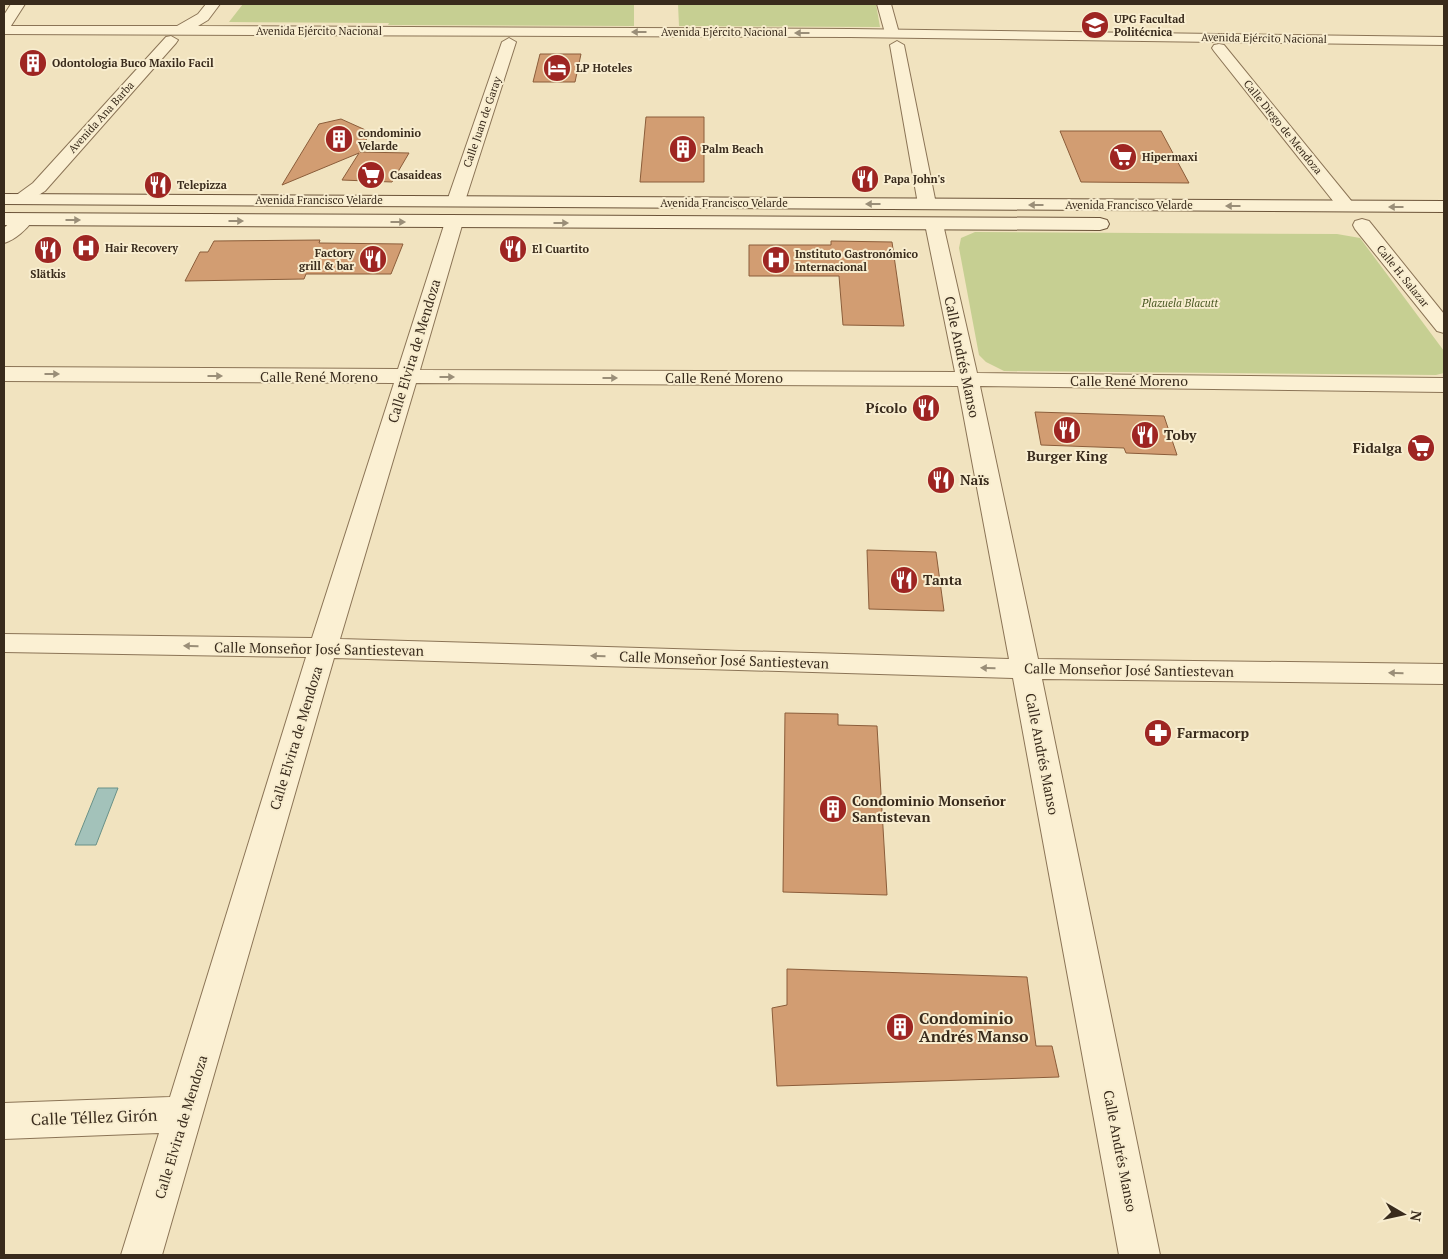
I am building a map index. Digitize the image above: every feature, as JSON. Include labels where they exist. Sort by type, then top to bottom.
[{"type":"street","points":[[4,28],[18,4]]},
{"type":"street","name":"Avenida Ana Barba","points":[[9,200],[38,187],[175,35],[203,17],[213,4]]},
{"type":"street","name":"Calle Andrés Manso","points":[[884,4],[966,379],[1026,669],[1140,1255]]},
{"type":"street","name":"Avenida Ana Barba","points":[[175,35],[182,16],[187,10]]},
{"type":"street","name":"Avenida Ejército Nacional","points":[[4,28],[175,35],[893,39],[1218,44],[1444,51]]},
{"type":"street","name":"Avenida Ejército Nacional","points":[[4,39],[175,35]]},
{"type":"street","name":"Calle Juan de Garay","points":[[453,212],[510,38]]},
{"type":"street","name":"Avenida Ejército Nacional","points":[[1218,44],[1444,41]]},
{"type":"street","name":"Calle Diego de Mendoza","points":[[1218,44],[1353,217]]},
{"type":"street","points":[[4,237],[24,220],[48,207],[95,199]]},
{"type":"street","name":"Avenida Francisco Velarde","points":[[9,200],[95,199],[453,212]]},
{"type":"street","name":"Avenida Francisco Velarde","points":[[4,219],[453,212],[1353,217],[1444,207]]},
{"type":"street","name":"Calle Elvira de Mendoza","points":[[142,1255],[406,377],[453,212]]},
{"type":"street","name":"Avenida Francisco Velarde","points":[[930,214],[1118,224]]},
{"type":"street","name":"Avenida Francisco Velarde","points":[[1353,217],[1388,225]]},
{"type":"street","name":"Calle H. Salazar","points":[[1353,217],[1444,327]]},
{"type":"street","name":"Calle René Moreno","points":[[4,374],[966,379],[1444,385]]},
{"type":"street","name":"Calle Monseñor José Santiestevan","points":[[4,643],[323,648],[1026,669],[1444,674]]},
{"type":"street","name":"Calle Téllez Girón","points":[[4,1121],[185,1114]]},
{"type":"green space","points":[[243,4],[634,4],[634,26],[229,22]]},
{"type":"green space","points":[[678,4],[876,4],[880,27],[679,26]]},
{"type":"green space","name":"Plazuela Blacutt","points":[[975,232],[1337,234],[1360,238],[1444,351],[1444,373],[1436,375],[1004,371],[986,362],[979,355],[959,248],[961,238]]},
{"type":"water","points":[[98,788],[118,788],[96,845],[75,845]]},
{"type":"building","name":"LP Hoteles","points":[[540,54],[581,54],[575,82],[533,82]]},
{"type":"building","name":"Palm Beach","points":[[646,117],[704,117],[704,182],[640,182]]},
{"type":"building","name":"condominio Velarde","points":[[341,119],[370,132],[360,152],[409,153],[392,182],[342,180],[359,153],[282,185],[319,124]]},
{"type":"building","name":"Hipermaxi","points":[[1060,131],[1161,131],[1189,183],[1081,182]]},
{"type":"building","points":[[320,240],[319,243],[403,244],[391,274],[306,274],[304,279],[185,281],[200,252],[208,252],[214,241]]},
{"type":"building","points":[[831,241],[892,242],[904,326],[843,325],[839,276],[749,276],[749,245],[831,245]]},
{"type":"building","points":[[1035,412],[1164,416],[1177,455],[1126,453],[1124,448],[1041,445]]},
{"type":"building","name":"Tanta","points":[[867,550],[936,552],[944,611],[869,609]]},
{"type":"building","name":"Condominio Monseñor Santistevan","points":[[785,713],[838,714],[838,725],[877,726],[887,895],[783,892]]},
{"type":"building","name":"Condominio Andrés Manso","points":[[787,969],[1027,977],[1036,1046],[1052,1046],[1059,1077],[777,1086],[772,1008],[787,1005]]},
{"type":"place","name":"UPG Facultad Politécnica","points":[[1095,25]]},
{"type":"place","name":"Odontologia Buco Maxilo Facil","points":[[33,63]]},
{"type":"place","name":"LP Hoteles","points":[[557,68]]},
{"type":"place","name":"condominio Velarde","points":[[339,139]]},
{"type":"place","name":"Palm Beach","points":[[683,149]]},
{"type":"place","name":"Hipermaxi","points":[[1123,157]]},
{"type":"place","name":"Casaideas","points":[[371,175]]},
{"type":"place","name":"Papa John's","points":[[865,179]]},
{"type":"place","name":"Telepizza","points":[[158,185]]},
{"type":"place","name":"Hair Recovery","points":[[86,248]]},
{"type":"place","name":"El Cuartito","points":[[513,249]]},
{"type":"place","name":"Slätkis","points":[[48,250]]},
{"type":"place","name":"Factory grill & bar","points":[[373,259]]},
{"type":"place","name":"Instituto Gastronómico Internacional","points":[[776,260]]},
{"type":"place","name":"Pícolo","points":[[926,408]]},
{"type":"place","name":"Burger King","points":[[1067,430]]},
{"type":"place","name":"Toby","points":[[1145,435]]},
{"type":"place","name":"Fidalga","points":[[1421,448]]},
{"type":"place","name":"Naïs","points":[[941,480]]},
{"type":"place","name":"Tanta","points":[[904,580]]},
{"type":"place","name":"Farmacorp","points":[[1158,733]]},
{"type":"place","name":"Condominio Monseñor Santistevan","points":[[833,809]]},
{"type":"place","name":"Condominio Andrés Manso","points":[[900,1027]]}]
